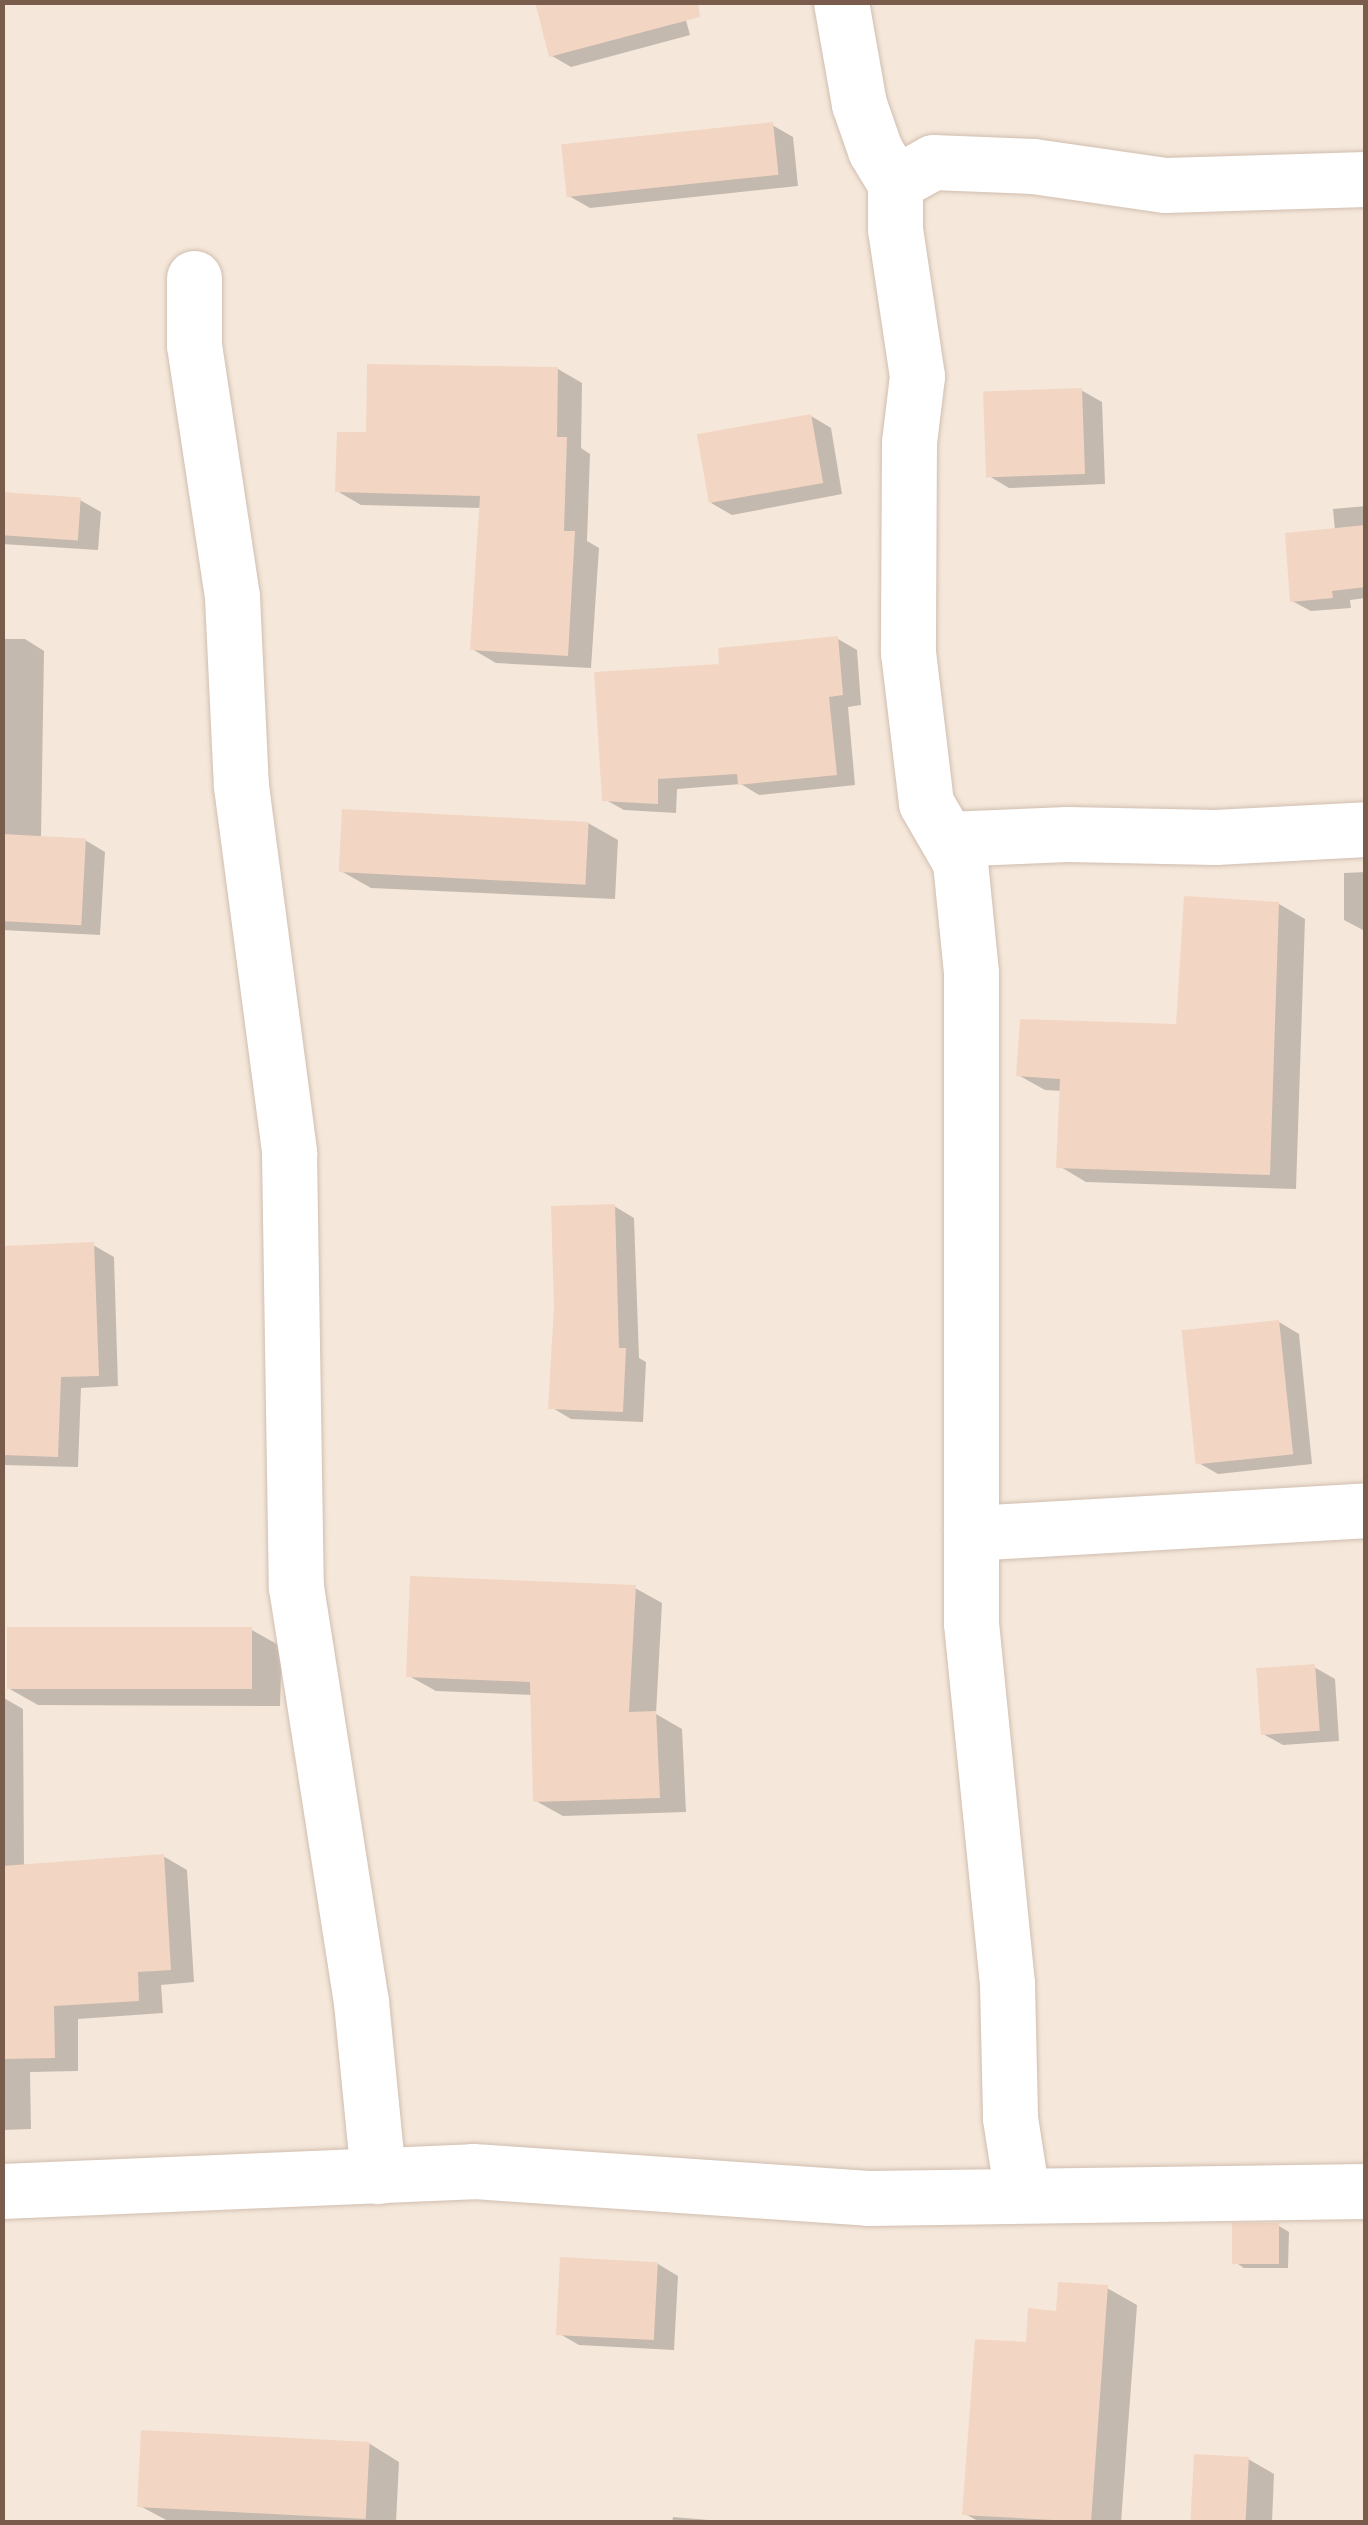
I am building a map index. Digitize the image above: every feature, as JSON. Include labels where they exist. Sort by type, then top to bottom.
[{"type":"street","points":[[841,2],[859,104],[875,150],[895,183],[895,230],[916,376],[909,442],[908,652],[926,803],[960,862],[971,973],[971,1623],[1007,1982],[1010,2118],[1022,2195]]},
{"type":"street","points":[[895,183],[933,162],[1033,166],[1164,186],[1366,179]]},
{"type":"street","points":[[194,278],[194,345],[232,597],[242,786],[289,1152],[296,1587],[362,2002],[378,2176]]},
{"type":"street","points":[[948,839],[1067,834],[1216,837],[1366,829]]},
{"type":"street","points":[[971,1533],[1366,1510]]},
{"type":"street","points":[[2,2191],[473,2171],[868,2198],[1366,2191]]},
{"type":"shaded area","points":[[3,3],[1365,3],[1365,2522],[3,2522]]},
{"type":"building","points":[[535,2],[698,2],[700,17],[549,57]]},
{"type":"building","points":[[773,122],[779,175],[567,197],[561,144]]},
{"type":"building","points":[[367,364],[558,367],[557,437],[567,437],[564,531],[575,531],[568,656],[470,650],[480,496],[335,492],[337,432],[366,432]]},
{"type":"building","points":[[1082,388],[1085,474],[986,477],[983,391]]},
{"type":"building","points":[[811,414],[823,483],[709,503],[697,434]]},
{"type":"building","points":[[2,492],[81,498],[78,540],[2,535]]},
{"type":"building","points":[[1366,525],[1366,587],[1332,591],[1333,598],[1290,602],[1285,533]]},
{"type":"building","points":[[838,636],[843,695],[829,697],[837,775],[738,785],[737,774],[658,779],[658,804],[602,801],[594,672],[719,664],[718,648]]},
{"type":"building","points":[[342,809],[589,822],[585,885],[339,872]]},
{"type":"building","points":[[2,834],[86,838],[81,925],[2,921]]},
{"type":"building","points":[[1184,896],[1279,902],[1270,1175],[1056,1168],[1060,1079],[1016,1076],[1020,1019],[1176,1024]]},
{"type":"building","points":[[615,1204],[619,1348],[626,1348],[623,1412],[548,1409],[554,1307],[551,1206]]},
{"type":"building","points":[[94,1242],[99,1376],[61,1377],[58,1457],[2,1455],[2,1246]]},
{"type":"building","points":[[1279,1320],[1293,1454],[1196,1465],[1182,1330]]},
{"type":"building","points":[[410,1576],[636,1585],[629,1712],[656,1711],[660,1798],[533,1802],[530,1682],[406,1677]]},
{"type":"building","points":[[7,1627],[252,1627],[252,1689],[7,1689]]},
{"type":"building","points":[[1315,1664],[1320,1731],[1261,1735],[1256,1668]]},
{"type":"building","points":[[164,1854],[171,1970],[138,1972],[139,2001],[54,2006],[55,2058],[2,2059],[2,1866]]},
{"type":"building","points":[[1232,2223],[1279,2223],[1279,2264],[1232,2264]]},
{"type":"building","points":[[560,2257],[658,2262],[654,2340],[556,2335]]},
{"type":"building","points":[[1058,2282],[1108,2285],[1091,2522],[962,2515],[975,2339],[1026,2342],[1028,2308],[1056,2311]]},
{"type":"building","points":[[141,2430],[370,2442],[366,2519],[137,2507]]},
{"type":"building","points":[[1194,2454],[1249,2457],[1246,2522],[1190,2522]]}]
